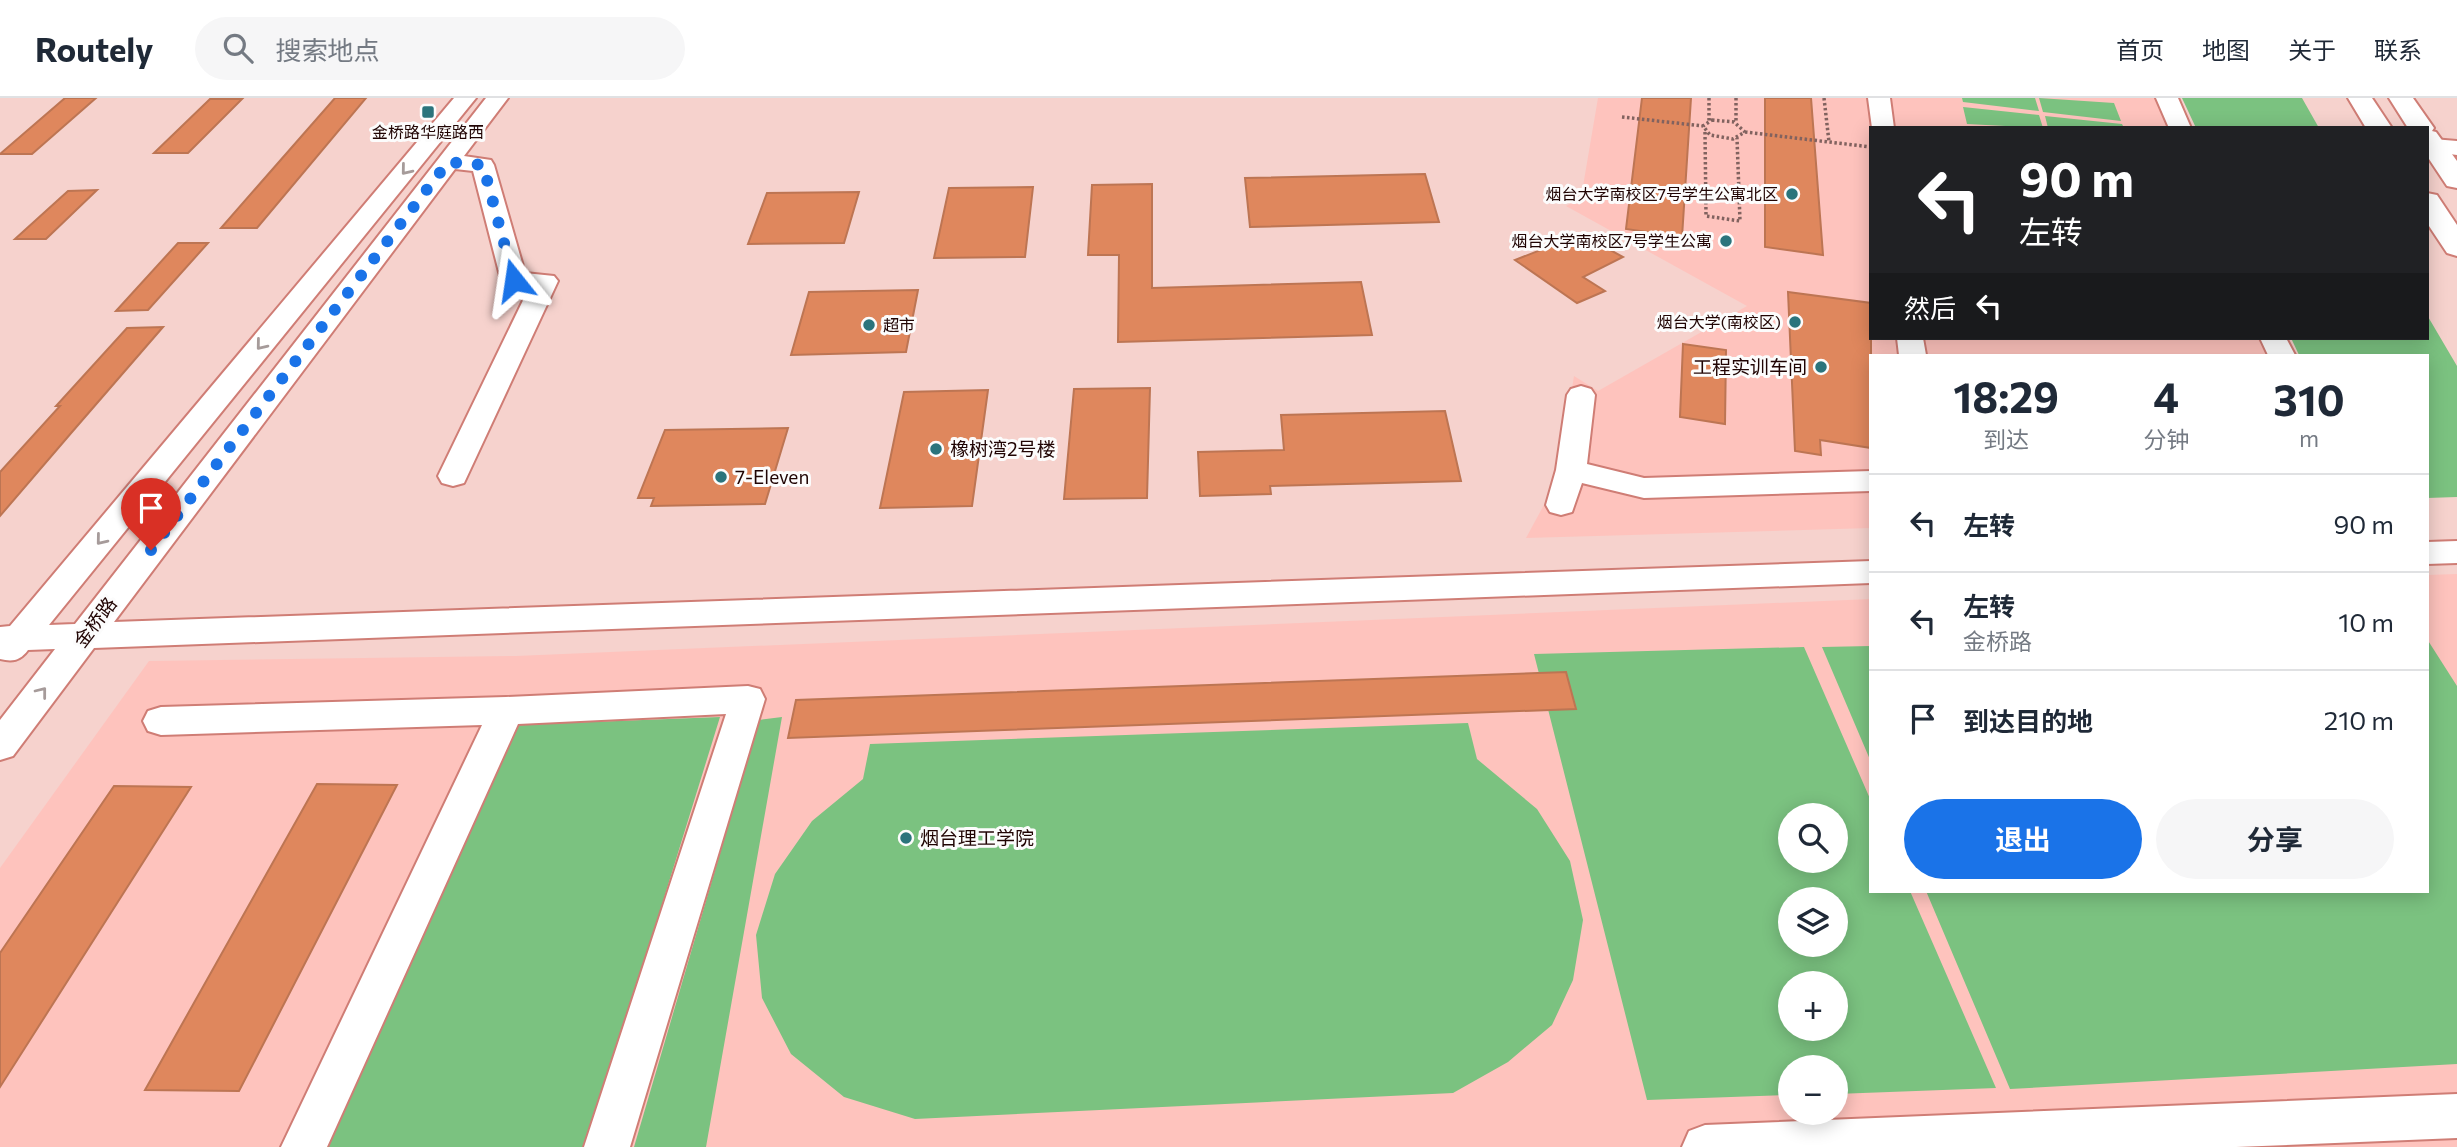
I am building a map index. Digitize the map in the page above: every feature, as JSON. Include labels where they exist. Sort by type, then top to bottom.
[{"type":"main road","points":[[2360,98],[2378,126]]},
{"type":"main road","points":[[2401,98],[2423,126]]},
{"type":"main road","points":[[2434,140],[2457,180]]},
{"type":"main road","points":[[2429,204],[2457,247]]},
{"type":"street","points":[[6,647],[465,98]]},
{"type":"street","name":"金桥路","points":[[0,746],[497,98]]},
{"type":"street","points":[[1879,98],[1883,126]]},
{"type":"street","points":[[2167,98],[2179,126]]},
{"type":"street","points":[[448,162],[483,165],[514,280],[545,281],[453,476]]},
{"type":"street","points":[[1561,505],[1571,470],[1581,395]]},
{"type":"street","points":[[1571,470],[1644,488],[1869,481]]},
{"type":"street","points":[[2429,553],[2457,552]]},
{"type":"street","points":[[6,647],[85,636],[591,615],[1869,572]]},
{"type":"street","points":[[161,721],[506,711],[748,699],[607,1147]]},
{"type":"street","points":[[304,1147],[506,711]]},
{"type":"street","points":[[1705,1147],[2079,1138],[2457,1116]]},
{"type":"path","points":[[1709,98],[1709,121]]},
{"type":"path","points":[[1736,98],[1736,123]]},
{"type":"path","points":[[1824,98],[1829,142]]},
{"type":"path","points":[[1622,117],[1703,126],[1709,121],[1736,123],[1745,132],[1869,147]]},
{"type":"path","points":[[1703,126],[1706,216],[1740,221],[1737,138]]},
{"type":"path","points":[[1705,132],[1717,138],[1737,138],[1745,132]]},
{"type":"shaded area","name":"烟台大学(南校区)","points":[[1598,98],[2179,98],[2191,126],[1869,126],[1869,340],[2288,340],[2295,354],[1869,354],[1869,528],[1526,538],[1558,479],[1574,376],[1598,391],[1747,306],[1566,206],[1581,198]]},
{"type":"shaded area","name":"烟台理工学院","points":[[2457,574],[2457,1147],[0,1147],[0,868],[149,661],[516,656],[1869,599],[1869,893],[2429,893],[2429,575]]},
{"type":"green space","points":[[1962,98],[2035,98],[2039,111],[1963,102]]},
{"type":"green space","points":[[2039,98],[2114,103],[2121,121],[2043,112]]},
{"type":"green space","points":[[2182,98],[2302,98],[2318,126],[2195,126]]},
{"type":"green space","points":[[1963,107],[2039,115],[2042,126],[2005,126],[1967,124]]},
{"type":"green space","points":[[2045,116],[2123,126],[2048,126]]},
{"type":"green space","points":[[2429,318],[2457,366],[2457,497],[2429,498],[2429,354],[2299,354],[2292,340],[2429,340]]},
{"type":"green space","points":[[2429,642],[2457,686],[2457,1064],[2010,1089],[1927,893],[2429,893]]},
{"type":"green space","points":[[1869,646],[1869,757],[1822,647]]},
{"type":"green space","points":[[1804,647],[1869,796],[1869,893],[1911,893],[1996,1088],[1848,1094],[1848,1055],[1778,1055],[1778,1095],[1647,1100],[1534,654]]},
{"type":"green space","points":[[720,717],[587,1147],[314,1147],[514,725]]},
{"type":"green space","points":[[782,717],[706,1147],[634,1147],[759,720]]},
{"type":"green space","points":[[1468,723],[1477,759],[1537,809],[1570,861],[1583,920],[1573,980],[1552,1025],[1508,1062],[1453,1093],[915,1119],[844,1097],[791,1054],[762,998],[756,935],[775,874],[812,821],[863,779],[870,744]]},
{"type":"building","points":[[65,98],[96,98],[32,154],[0,154]]},
{"type":"building","points":[[335,98],[366,98],[257,228],[221,228]]},
{"type":"building","points":[[1642,98],[1691,98],[1682,237],[1626,229]]},
{"type":"building","name":"烟台大学南校区7号学生公寓北区","points":[[1765,98],[1811,98],[1823,255],[1765,247]]},
{"type":"building","points":[[210,99],[242,99],[188,153],[154,153]]},
{"type":"building","points":[[1425,174],[1439,222],[1250,227],[1245,178]]},
{"type":"building","points":[[1152,184],[1152,288],[1361,282],[1372,335],[1118,342],[1119,255],[1088,255],[1092,185]]},
{"type":"building","points":[[1033,187],[1025,257],[934,258],[949,188]]},
{"type":"building","points":[[97,190],[46,239],[15,239],[68,191]]},
{"type":"building","points":[[859,192],[844,243],[748,244],[767,193]]},
{"type":"building","points":[[1581,234],[1623,257],[1583,277],[1605,291],[1577,303],[1515,260]]},
{"type":"building","points":[[178,243],[208,243],[148,310],[116,311]]},
{"type":"building","points":[[918,290],[906,352],[791,355],[809,292]]},
{"type":"building","name":"工程实训车间","points":[[1788,292],[1869,303],[1869,448],[1820,440],[1821,455],[1795,451]]},
{"type":"building","points":[[163,327],[0,516],[0,472],[60,406],[56,406],[127,328]]},
{"type":"building","points":[[1683,344],[1726,350],[1725,424],[1680,417]]},
{"type":"building","points":[[1150,388],[1147,498],[1064,499],[1074,389]]},
{"type":"building","name":"橡树湾2号楼","points":[[988,390],[972,506],[880,508],[904,392]]},
{"type":"building","points":[[1445,411],[1461,481],[1270,486],[1271,494],[1200,496],[1198,452],[1284,450],[1281,415]]},
{"type":"building","points":[[788,428],[765,504],[651,506],[654,498],[638,498],[665,430]]},
{"type":"building","points":[[1566,672],[1576,709],[788,738],[796,700]]},
{"type":"building","points":[[317,784],[397,785],[239,1091],[145,1090]]},
{"type":"building","points":[[114,786],[191,787],[0,1087],[0,953]]},
{"type":"place","name":"金桥路华庭路西","points":[[428,112]]},
{"type":"place","name":"烟台大学南校区7号学生公寓北区","points":[[1792,194]]},
{"type":"place","name":"烟台大学南校区7号学生公寓","points":[[1726,241]]},
{"type":"place","name":"烟台大学(南校区)","points":[[1795,322]]},
{"type":"place","name":"超市","points":[[869,325]]},
{"type":"place","name":"工程实训车间","points":[[1821,367]]},
{"type":"place","name":"橡树湾2号楼","points":[[936,449]]},
{"type":"place","name":"7-Eleven","points":[[721,477]]},
{"type":"place","name":"烟台理工学院","points":[[906,838]]},
{"type":"route","points":[[151,550],[448,162],[483,165],[514,280]]}]
